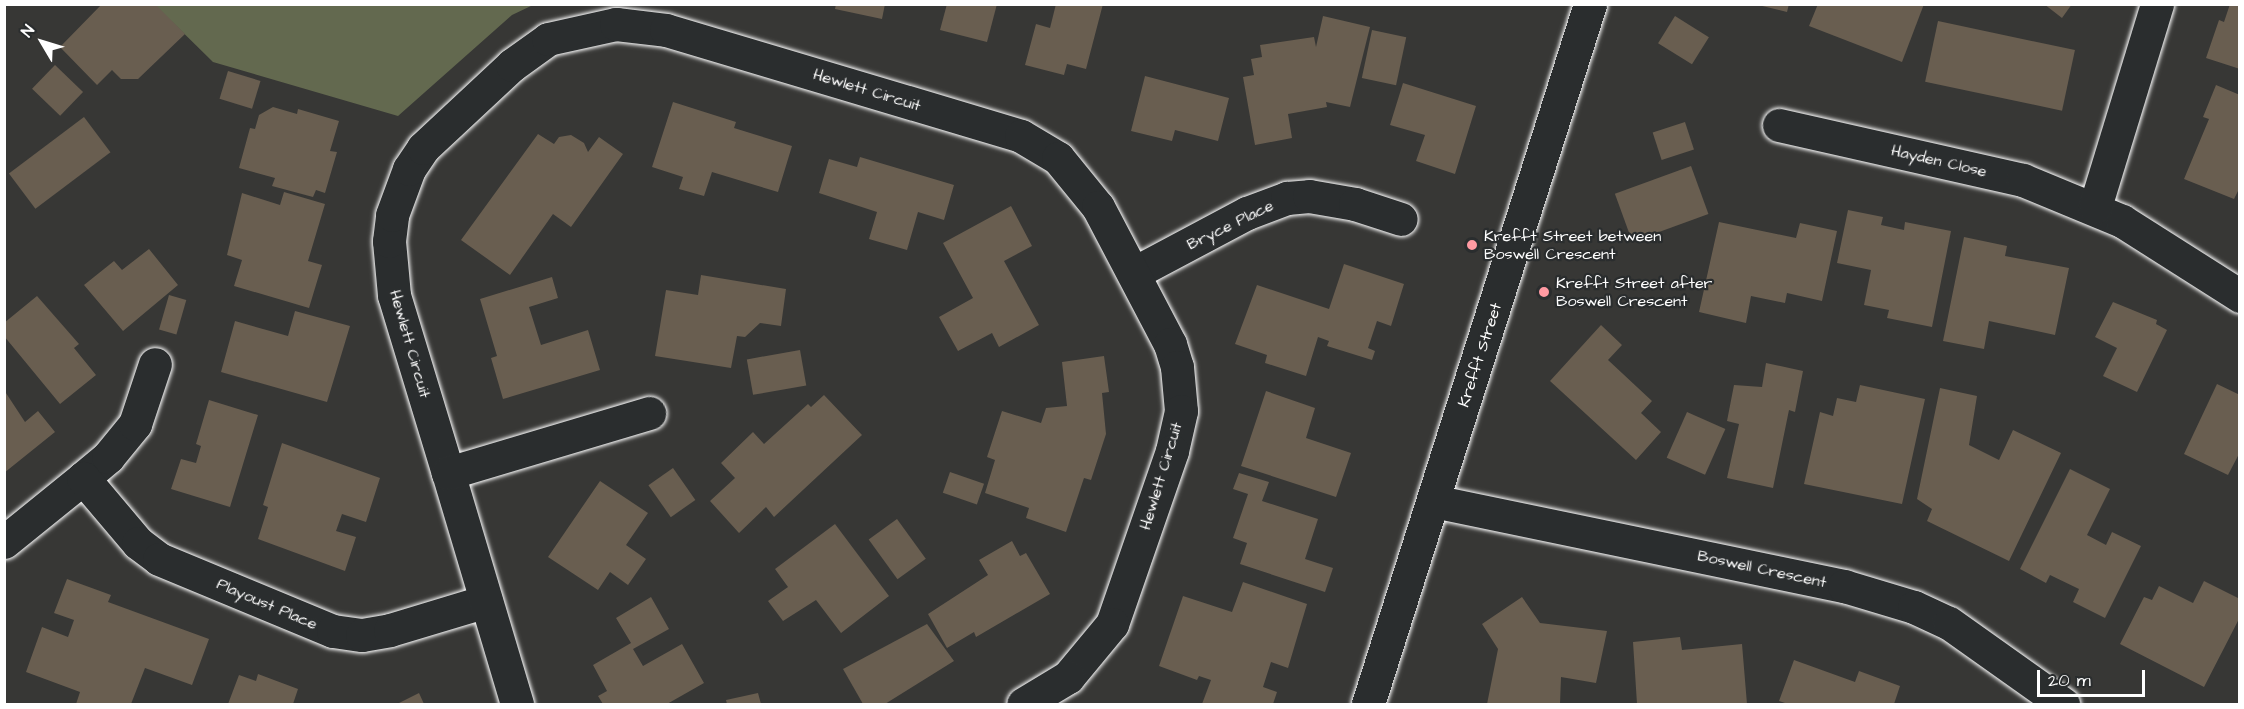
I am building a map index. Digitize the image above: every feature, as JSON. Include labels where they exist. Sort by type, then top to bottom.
[{"type":"street","name":"Krefft Street","points":[[1368,705],[1590,4]]},
{"type":"street","points":[[2095,207],[2157,4]]},
{"type":"street","name":"Hewlett Circuit","points":[[517,705],[394,295],[389,241],[392,215],[409,169],[423,148],[512,65],[548,39],[616,24],[666,30],[1022,136],[1073,173],[1098,207],[1170,344],[1177,367],[1181,411],[1172,452],[1112,624],[1100,643],[1068,677],[1023,705]]},
{"type":"street","name":"Hayden Close","points":[[1779,125],[2023,180],[2095,207],[2174,252],[2240,296]]},
{"type":"street","name":"Bryce Place","points":[[1134,273],[1247,213],[1287,198],[1309,196],[1355,204],[1401,219]]},
{"type":"street","points":[[4,542],[108,457],[135,424],[155,364]]},
{"type":"street","points":[[448,473],[650,413]]},
{"type":"street","name":"Playoust Place","points":[[83,478],[138,543],[159,559],[333,631],[362,635],[390,630],[486,601]]},
{"type":"street","name":"Boswell Crescent","points":[[1433,501],[1844,585],[1914,607],[1949,623],[2063,705]]},
{"type":"green space","points":[[155,5],[533,5],[512,15],[398,116],[213,62]]},
{"type":"building","points":[[102,4],[155,4],[185,34],[138,79],[121,79],[112,70],[97,85],[60,47]]},
{"type":"building","points":[[836,4],[885,4],[882,19],[835,9]]},
{"type":"building","points":[[947,4],[997,4],[987,42],[940,30]]},
{"type":"building","points":[[1056,4],[1103,4],[1086,69],[1067,64],[1064,75],[1025,65],[1036,24],[1050,28]]},
{"type":"building","points":[[1754,4],[1789,4],[1787,12]]},
{"type":"building","points":[[1818,4],[1924,4],[1902,62],[1809,26]]},
{"type":"building","points":[[2044,4],[2072,4],[2062,18]]},
{"type":"building","points":[[2230,4],[2240,4],[2240,69],[2206,58],[2219,20],[2224,22]]},
{"type":"building","points":[[1323,16],[1370,27],[1350,107],[1326,102],[1327,107],[1288,114],[1292,138],[1255,145],[1243,77],[1254,75],[1251,59],[1262,57],[1260,45],[1314,37],[1316,47]]},
{"type":"building","points":[[1675,16],[1709,37],[1692,64],[1658,43]]},
{"type":"building","points":[[1938,21],[2075,50],[2062,111],[1925,82]]},
{"type":"building","points":[[1372,30],[1406,37],[1396,85],[1362,78]]},
{"type":"building","points":[[55,65],[83,92],[60,116],[32,89]]},
{"type":"building","points":[[228,71],[261,81],[252,109],[220,99]]},
{"type":"building","points":[[1145,76],[1229,98],[1218,141],[1175,130],[1172,141],[1131,131]]},
{"type":"building","points":[[1403,83],[1476,106],[1455,174],[1416,161],[1425,135],[1390,125]]},
{"type":"building","points":[[2216,85],[2240,95],[2240,187],[2234,199],[2184,179],[2209,119],[2203,117]]},
{"type":"building","points":[[673,102],[736,122],[734,128],[792,146],[778,192],[712,172],[704,196],[679,189],[683,177],[652,167]]},
{"type":"building","points":[[273,107],[297,114],[298,109],[339,121],[330,151],[337,152],[325,193],[316,190],[313,197],[272,186],[275,178],[239,168],[250,128],[255,129],[259,115]]},
{"type":"building","points":[[84,117],[110,152],[35,209],[9,174]]},
{"type":"building","points":[[1685,122],[1694,150],[1662,160],[1653,133]]},
{"type":"building","points":[[538,134],[554,144],[559,137],[571,135],[584,143],[588,152],[599,137],[623,154],[571,227],[553,214],[510,275],[461,240]]},
{"type":"building","points":[[860,157],[954,185],[944,220],[918,212],[907,250],[869,239],[877,212],[819,193],[829,159],[857,167]]},
{"type":"building","points":[[1691,166],[1708,214],[1632,242],[1615,194]]},
{"type":"building","points":[[284,192],[325,204],[308,261],[322,265],[309,308],[234,286],[242,260],[227,255],[242,193],[280,205]]},
{"type":"building","points":[[1011,206],[1032,246],[1004,261],[1039,325],[999,347],[992,333],[958,351],[939,317],[973,298],[943,243]]},
{"type":"building","points":[[1848,210],[1883,217],[1881,225],[1904,230],[1905,222],[1951,231],[1932,327],[1887,318],[1889,310],[1864,305],[1871,270],[1837,263]]},
{"type":"building","points":[[1719,222],[1796,238],[1800,223],[1837,231],[1822,301],[1787,293],[1785,303],[1751,296],[1746,323],[1699,312]]},
{"type":"building","points":[[1964,237],[2007,246],[2005,256],[2069,268],[2055,335],[1989,321],[1984,349],[1943,341]]},
{"type":"building","points":[[149,249],[178,285],[123,331],[84,285],[114,261],[122,270]]},
{"type":"building","points":[[1344,264],[1404,284],[1391,326],[1377,321],[1368,348],[1375,351],[1372,360],[1327,346],[1329,341],[1318,337],[1306,376],[1265,363],[1267,355],[1235,344],[1257,285],[1329,309]]},
{"type":"building","points":[[701,275],[786,289],[781,326],[760,323],[745,337],[737,336],[731,368],[655,356],[666,290],[698,295]]},
{"type":"building","points":[[552,277],[558,298],[529,307],[541,345],[588,330],[600,370],[503,399],[491,358],[497,356],[480,299]]},
{"type":"building","points":[[169,295],[186,300],[176,335],[159,330]]},
{"type":"building","points":[[37,296],[79,344],[74,348],[96,375],[60,404],[4,336],[4,323]]},
{"type":"building","points":[[2113,302],[2157,320],[2156,324],[2167,330],[2137,392],[2103,376],[2117,348],[2095,337]]},
{"type":"building","points":[[295,311],[350,326],[327,402],[221,372],[235,321],[288,336]]},
{"type":"building","points":[[1601,325],[1622,345],[1608,360],[1652,401],[1641,413],[1661,432],[1636,460],[1550,381]]},
{"type":"building","points":[[800,350],[806,385],[753,395],[747,359]]},
{"type":"building","points":[[1104,356],[1109,392],[1102,393],[1106,434],[1091,480],[1084,478],[1066,532],[1026,518],[1029,508],[985,493],[995,460],[987,457],[1002,411],[1041,423],[1046,408],[1067,406],[1062,362]]},
{"type":"building","points":[[1766,363],[1803,371],[1795,412],[1789,410],[1773,488],[1727,478],[1739,424],[1727,421],[1734,385],[1762,387]]},
{"type":"building","points":[[2217,384],[2240,395],[2240,452],[2228,475],[2184,454]]},
{"type":"building","points":[[1860,385],[1925,399],[1902,504],[1804,484],[1820,412],[1833,416],[1837,398],[1856,402]]},
{"type":"building","points":[[1940,388],[1977,396],[1969,445],[1999,460],[2013,430],[2061,453],[2009,561],[1927,521],[1932,509],[1917,499]]},
{"type":"building","points":[[4,390],[25,422],[38,411],[55,432],[4,473]]},
{"type":"building","points":[[1266,391],[1315,408],[1306,438],[1351,453],[1336,497],[1241,466]]},
{"type":"building","points":[[824,395],[862,435],[774,517],[766,507],[739,533],[710,501],[735,478],[721,463],[753,432],[764,444],[808,404],[811,407]]},
{"type":"building","points":[[209,400],[258,415],[230,507],[171,489],[181,459],[196,463],[201,446],[196,444]]},
{"type":"building","points":[[1687,412],[1725,429],[1705,475],[1667,458]]},
{"type":"building","points":[[282,443],[380,478],[366,522],[342,514],[336,531],[356,537],[345,571],[258,539],[268,507],[263,505]]},
{"type":"building","points":[[673,468],[695,500],[671,517],[648,485]]},
{"type":"building","points":[[2070,469],[2110,489],[2087,535],[2106,545],[2112,532],[2141,546],[2105,618],[2073,602],[2079,589],[2050,575],[2046,583],[2020,569]]},
{"type":"building","points":[[950,472],[984,484],[977,505],[943,493]]},
{"type":"building","points":[[1239,473],[1269,482],[1262,501],[1318,519],[1305,559],[1333,568],[1325,592],[1240,564],[1247,543],[1233,538],[1248,494],[1233,489]]},
{"type":"building","points":[[600,481],[648,513],[626,545],[646,559],[628,585],[610,572],[598,590],[548,557]]},
{"type":"building","points":[[897,519],[926,559],[897,579],[869,540]]},
{"type":"building","points":[[835,524],[889,596],[841,633],[816,600],[783,621],[768,601],[788,587],[775,569]]},
{"type":"building","points":[[1012,541],[1020,556],[1026,553],[1050,594],[976,637],[974,632],[947,648],[928,614],[988,575],[979,560]]},
{"type":"building","points":[[67,579],[111,595],[108,602],[209,639],[192,685],[145,668],[131,704],[76,704],[80,692],[26,672],[42,627],[68,637],[74,620],[54,613]]},
{"type":"building","points":[[2204,581],[2240,599],[2240,617],[2204,687],[2120,644],[2144,597],[2152,600],[2159,586],[2193,603]]},
{"type":"building","points":[[1243,582],[1307,604],[1288,668],[1271,662],[1263,687],[1277,692],[1273,704],[1202,704],[1211,680],[1199,676],[1197,680],[1159,666],[1183,596],[1232,612]]},
{"type":"building","points":[[651,597],[669,629],[633,649],[643,666],[682,644],[704,683],[667,704],[603,704],[598,696],[607,691],[593,665],[631,643],[616,618]]},
{"type":"building","points":[[1522,597],[1540,623],[1607,631],[1596,683],[1561,677],[1560,704],[1487,704],[1498,649],[1482,624]]},
{"type":"building","points":[[927,624],[954,661],[885,704],[863,704],[843,669]]},
{"type":"building","points":[[1680,637],[1682,650],[1742,644],[1747,704],[1637,704],[1633,642]]},
{"type":"building","points":[[1794,660],[1855,682],[1859,671],[1900,686],[1894,704],[1788,704],[1779,701]]},
{"type":"building","points":[[258,674],[298,689],[293,704],[228,704],[239,675],[256,681]]},
{"type":"building","points":[[419,693],[424,704],[397,704]]},
{"type":"building","points":[[758,693],[761,704],[727,704],[726,700]]},
{"type":"place","name":"Krefft Street between Boswell Crescent","points":[[1472,245]]},
{"type":"place","name":"Krefft Street after Boswell Crescent","points":[[1544,292]]}]
